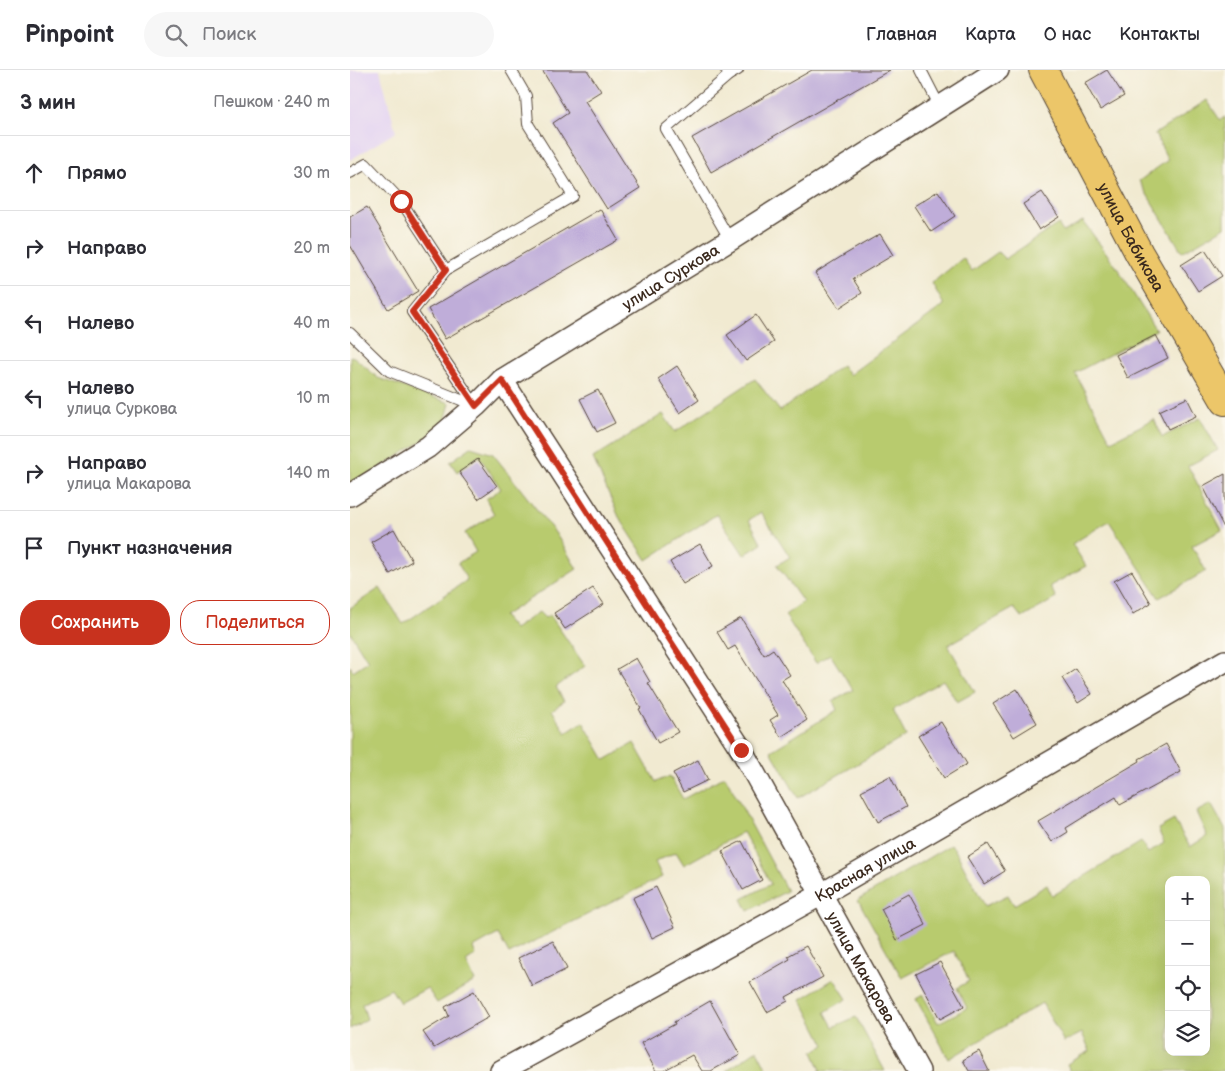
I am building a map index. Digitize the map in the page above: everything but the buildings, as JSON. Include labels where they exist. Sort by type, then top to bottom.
[{"type":"main road","name":"улица Бабикова","points":[[1043,70],[1139,252],[1225,401]]},
{"type":"street","name":"улица Суркова","points":[[350,495],[428,447],[476,406],[502,380],[730,240],[998,70]]},
{"type":"street","name":"улица Макарова","points":[[502,380],[741,750],[919,1071]]},
{"type":"street","name":"Красная улица","points":[[501,1071],[822,894],[1225,661]]},
{"type":"lane","points":[[476,406],[412,312],[446,270],[573,196],[528,124],[526,96],[511,70]]},
{"type":"lane","points":[[921,70],[940,107]]},
{"type":"lane","points":[[730,240],[666,130],[731,72]]},
{"type":"lane","points":[[350,173],[366,164],[401,201],[446,270]]},
{"type":"lane","points":[[350,333],[389,371],[476,406]]},
{"type":"shaded area","points":[[350,70],[380,70],[396,132],[350,160]]},
{"type":"green space","points":[[1207,100],[1220,120],[1225,117],[1225,227],[1182,252],[1139,181],[1168,160],[1155,134]]},
{"type":"green space","points":[[1083,221],[1118,269],[1156,330],[1075,373],[1111,441],[1154,419],[1162,437],[1200,418],[1218,450],[1188,466],[1222,530],[1192,546],[1206,571],[1159,598],[1109,521],[1072,544],[1086,566],[1050,586],[1056,598],[1022,618],[1014,608],[948,645],[975,692],[957,702],[943,680],[893,710],[906,736],[798,798],[771,751],[837,710],[833,701],[853,690],[830,654],[816,663],[785,615],[803,602],[777,565],[790,557],[761,512],[749,520],[762,544],[744,555],[717,514],[647,560],[619,517],[593,458],[663,414],[675,432],[755,379],[780,411],[842,365],[849,375],[944,305],[932,283],[963,258],[972,271],[998,252],[1005,259],[1058,224],[1063,232]]},
{"type":"green space","points":[[350,356],[354,357],[378,378],[450,403],[445,422],[427,438],[350,487]]},
{"type":"green space","points":[[471,447],[493,454],[556,534],[577,569],[503,616],[514,629],[539,612],[545,618],[550,615],[585,666],[556,687],[564,701],[552,710],[566,733],[583,722],[605,760],[634,743],[656,782],[670,776],[683,799],[725,776],[787,891],[748,911],[742,899],[771,884],[743,832],[684,865],[676,852],[655,862],[662,877],[509,954],[498,934],[473,948],[476,955],[466,962],[475,981],[437,1003],[427,988],[400,1003],[391,989],[362,1004],[367,1019],[350,1029],[350,666],[353,671],[368,661],[350,632],[350,608],[380,588],[403,624],[467,580],[458,563],[476,552],[465,533],[494,514],[486,499],[501,489],[479,456],[457,472],[450,462]]},
{"type":"green space","points":[[1211,804],[1225,829],[1225,1071],[1070,1071],[1067,1064],[1090,1051],[1082,1033],[1064,1042],[1042,1003],[949,1059],[916,999],[923,995],[938,1023],[967,1008],[957,988],[969,981],[954,951],[902,978],[858,900],[950,845],[954,848],[985,906],[1008,895],[1014,905],[1047,885],[1052,896],[1141,842],[1148,853],[1164,843],[1158,829],[1174,820],[1190,847],[1207,836],[1196,812]]},
{"type":"green space","points":[[834,979],[847,999],[825,1012],[833,1027],[856,1017],[885,1071],[819,1071],[821,1070],[813,1052],[825,1045],[801,999]]},
{"type":"green space","points":[[757,1050],[768,1071],[726,1071]]},
{"type":"route","points":[[401,201],[446,270],[412,312],[476,406],[502,380],[741,750]]}]
